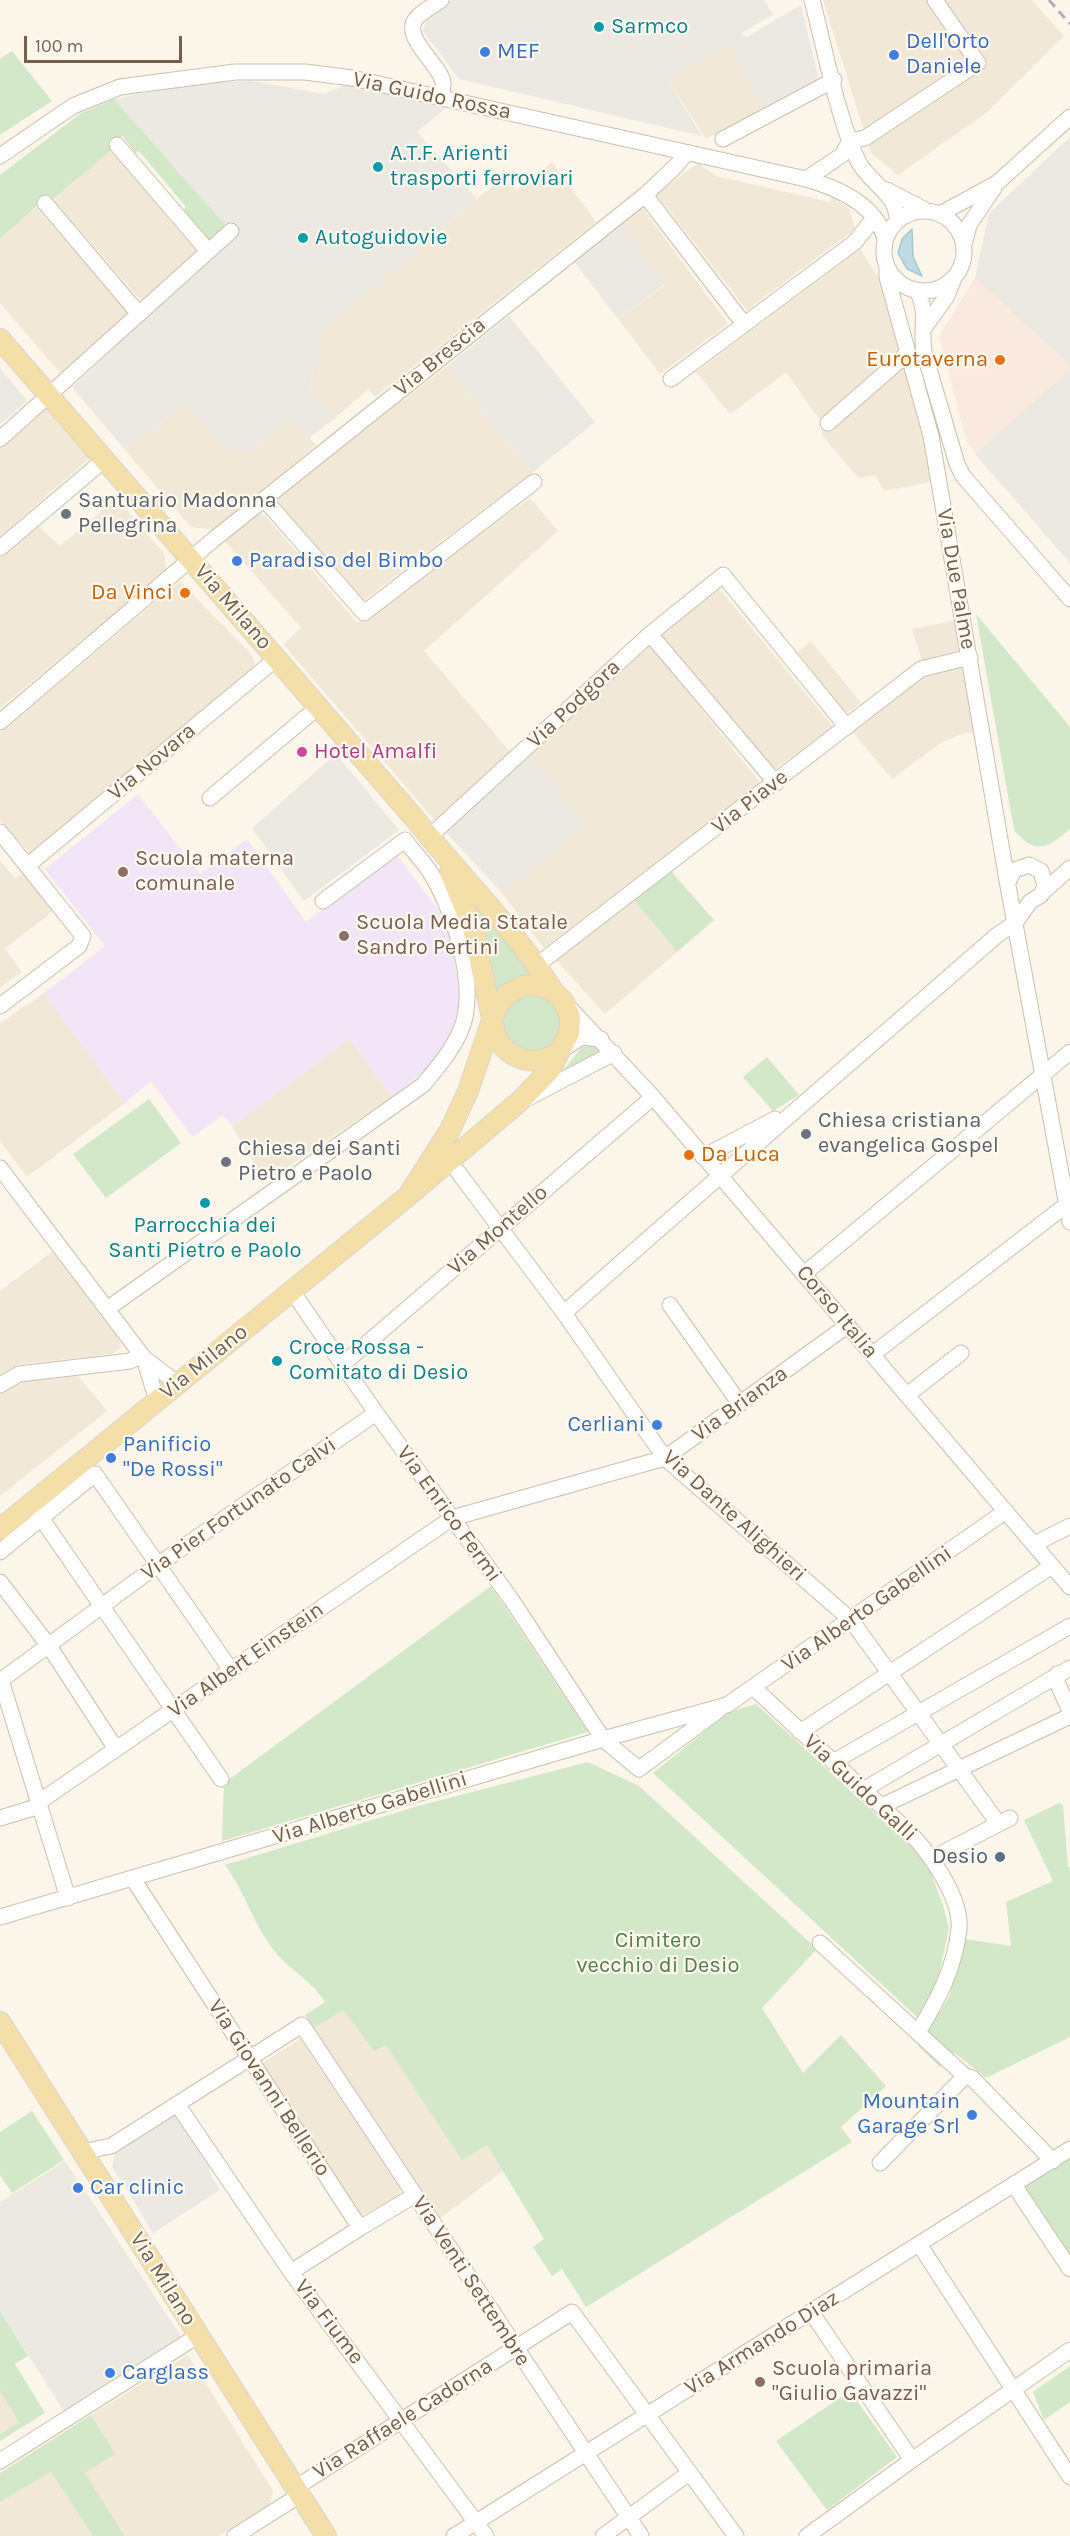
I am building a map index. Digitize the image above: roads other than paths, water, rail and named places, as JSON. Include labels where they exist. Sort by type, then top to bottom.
[{"type":"main road","name":"Via Milano","points":[[0,339],[277,658],[537,965],[558,996]]},
{"type":"main road","name":"Via Milano","points":[[408,1196],[450,1130],[468,1091],[493,1021],[472,928],[434,844]]},
{"type":"main road","points":[[538,985],[558,996],[570,1017],[569,1033],[559,1052],[534,1062],[519,1059],[505,1051],[496,1038],[493,1021],[498,1006],[507,994],[522,986],[538,985]]},
{"type":"main road","name":"Via Milano","points":[[0,1529],[36,1511],[157,1401],[517,1104],[550,1070],[559,1052]]},
{"type":"main road","name":"Via Milano","points":[[0,2022],[326,2536]]},
{"type":"street","points":[[440,97],[444,84],[417,42],[412,28],[415,19],[441,0]]},
{"type":"street","points":[[812,0],[850,141],[862,169],[893,201],[896,222]]},
{"type":"street","points":[[806,179],[842,155],[850,141],[865,138],[978,63],[935,0]]},
{"type":"street","name":"Via Guido Rossa","points":[[0,156],[87,98],[120,87],[194,75],[235,72],[304,72],[352,78],[806,179],[843,192],[871,215],[885,242]]},
{"type":"street","points":[[723,139],[834,80]]},
{"type":"street","points":[[924,328],[947,296],[962,265],[969,225],[998,183],[1070,117]]},
{"type":"street","points":[[117,145],[208,251]]},
{"type":"street","name":"Via Brescia","points":[[0,722],[264,499],[645,195],[677,165],[686,153]]},
{"type":"street","points":[[998,183],[932,212],[905,215],[896,222],[885,242],[887,267],[898,281],[914,290],[926,314],[924,352],[957,464],[963,476],[1070,599]]},
{"type":"street","points":[[878,186],[954,223],[964,244]]},
{"type":"street","points":[[645,195],[744,324]]},
{"type":"street","points":[[45,203],[139,314]]},
{"type":"street","points":[[671,379],[855,242],[871,215]]},
{"type":"street","name":"Via Guido Rossa","points":[[871,215],[896,222]]},
{"type":"street","points":[[0,439],[231,231]]},
{"type":"street","points":[[855,242],[885,242]]},
{"type":"street","name":"Via Due Palme","points":[[887,267],[887,278],[931,436],[1002,848],[1070,1222]]},
{"type":"street","points":[[897,312],[903,296],[914,290],[938,288],[954,278]]},
{"type":"street","points":[[828,423],[908,353]]},
{"type":"street","points":[[0,548],[104,460]]},
{"type":"street","points":[[264,499],[364,613],[534,482]]},
{"type":"street","name":"Via Podgora","points":[[434,844],[650,634],[723,575],[847,727]]},
{"type":"street","points":[[650,634],[776,783]]},
{"type":"street","name":"Via Piave","points":[[537,965],[921,669],[970,657]]},
{"type":"street","name":"Via Novara","points":[[27,866],[277,658]]},
{"type":"street","points":[[210,798],[318,707]]},
{"type":"street","points":[[0,832],[82,936],[79,946],[0,1006]]},
{"type":"street","points":[[107,1310],[423,1085],[446,1058],[461,1031],[467,1004],[463,962],[453,925],[428,870],[405,840],[323,901]]},
{"type":"street","points":[[1002,848],[1010,860],[1020,866]]},
{"type":"street","points":[[1030,902],[1016,899],[1009,886],[1012,873],[1020,866],[1029,865],[1041,871],[1066,872]]},
{"type":"street","points":[[1041,871],[1045,882],[1043,892]]},
{"type":"street","points":[[564,1313],[719,1175],[809,1100],[996,936],[1016,923],[1030,902],[1066,872]]},
{"type":"street","name":"Corso Italia","points":[[558,996],[601,1039],[653,1097],[1070,1587]]},
{"type":"street","points":[[559,1052],[582,1037],[601,1039]]},
{"type":"street","points":[[804,1274],[1070,1052]]},
{"type":"street","points":[[517,1104],[614,1053]]},
{"type":"street","name":"Via Montello","points":[[343,1364],[653,1097]]},
{"type":"street","points":[[703,1157],[809,1100]]},
{"type":"street","points":[[0,1168],[143,1357],[178,1384]]},
{"type":"street","name":"Via Dante Alighieri","points":[[458,1172],[564,1313],[666,1458],[851,1620],[957,1768],[1004,1820],[933,1858]]},
{"type":"street","points":[[873,1354],[1068,1203]]},
{"type":"street","name":"Via Enrico Fermi","points":[[291,1291],[511,1599],[603,1739],[639,1769]]},
{"type":"street","points":[[670,1305],[740,1404]]},
{"type":"street","name":"Via Brianza","points":[[452,1518],[666,1458],[848,1325]]},
{"type":"street","points":[[907,1395],[961,1353]]},
{"type":"street","points":[[0,1384],[19,1374],[130,1361],[143,1357]]},
{"type":"street","points":[[143,1357],[157,1401]]},
{"type":"street","name":"Via Pier Fortunato Calvi","points":[[1,1680],[159,1564],[376,1413]]},
{"type":"street","points":[[0,1552],[36,1511],[95,1474],[231,1670]]},
{"type":"street","points":[[36,1511],[221,1779]]},
{"type":"street","name":"Via Alberto Gabellini","points":[[639,1769],[1006,1511]]},
{"type":"street","name":"Via Albert Einstein","points":[[0,1818],[40,1804],[116,1749],[452,1518]]},
{"type":"street","points":[[1034,1544],[1070,1526]]},
{"type":"street","points":[[800,1732],[1053,1566]]},
{"type":"street","points":[[0,1582],[49,1646],[116,1749]]},
{"type":"street","points":[[833,1762],[1070,1626]]},
{"type":"street","points":[[1064,1671],[1056,1680],[1070,1711]]},
{"type":"street","points":[[863,1790],[1064,1671]]},
{"type":"street","points":[[1,1680],[68,1898]]},
{"type":"street","name":"Via Guido Galli","points":[[754,1688],[882,1806],[933,1858],[954,1904],[959,1928],[942,1993],[918,2032]]},
{"type":"street","name":"Via Alberto Gabellini","points":[[5,1918],[603,1739],[727,1705]]},
{"type":"street","points":[[882,1806],[957,1768],[1070,1716]]},
{"type":"street","name":"Via Giovanni Bellerio","points":[[133,1879],[360,2228]]},
{"type":"street","points":[[820,1943],[965,2076],[972,2078],[1053,2161]]},
{"type":"street","name":"Via Venti Settembre","points":[[249,2058],[302,2025],[641,2536]]},
{"type":"street","points":[[87,2160],[249,2058]]},
{"type":"street","points":[[880,2163],[965,2076]]},
{"type":"street","name":"Via Fiume","points":[[177,2103],[291,2272],[486,2536]]},
{"type":"street","name":"Via Armando Diaz","points":[[454,2536],[1070,2149]]},
{"type":"street","points":[[1014,2185],[1070,2269]]},
{"type":"street","points":[[291,2272],[415,2195]]},
{"type":"street","points":[[919,2244],[1070,2477]]},
{"type":"street","name":"Via Raffaele Cadorna","points":[[235,2536],[401,2420],[572,2312],[647,2415]]},
{"type":"street","points":[[811,2312],[912,2460]]},
{"type":"street","points":[[0,2461],[199,2335]]},
{"type":"street","points":[[807,2536],[1070,2350]]},
{"type":"street","points":[[647,2415],[736,2536]]},
{"type":"street","points":[[603,2536],[689,2473]]},
{"type":"water","points":[[912,229],[913,257],[922,276],[907,269],[898,253],[902,239]]},
{"type":"railway","points":[[1049,0],[1070,24]]},
{"type":"place","name":"Sarmco","points":[[599,27]]},
{"type":"place","name":"MEF","points":[[485,52]]},
{"type":"place","name":"Dell'Orto Daniele","points":[[894,55]]},
{"type":"place","name":"A.T.F. Arienti trasporti ferroviari","points":[[378,167]]},
{"type":"place","name":"Autoguidovie","points":[[303,238]]},
{"type":"place","name":"Eurotaverna","points":[[1000,360]]},
{"type":"place","name":"Santuario Madonna Pellegrina","points":[[66,514]]},
{"type":"place","name":"Paradiso del Bimbo","points":[[237,561]]},
{"type":"place","name":"Da Vinci","points":[[185,593]]},
{"type":"place","name":"Hotel Amalfi","points":[[302,752]]},
{"type":"place","name":"Scuola materna comunale","points":[[123,872]]},
{"type":"place","name":"Scuola Media Statale Sandro Pertini","points":[[344,936]]},
{"type":"place","name":"Chiesa cristiana evangelica Gospel","points":[[806,1134]]},
{"type":"place","name":"Da Luca","points":[[689,1155]]},
{"type":"place","name":"Chiesa dei Santi Pietro e Paolo","points":[[226,1162]]},
{"type":"place","name":"Parrocchia dei Santi Pietro e Paolo","points":[[205,1203]]},
{"type":"place","name":"Croce Rossa - Comitato di Desio","points":[[277,1361]]},
{"type":"place","name":"Cerliani","points":[[657,1425]]},
{"type":"place","name":"Panificio \"De Rossi\"","points":[[111,1458]]},
{"type":"place","name":"Desio","points":[[1000,1857]]},
{"type":"place","name":"Mountain Garage Srl","points":[[972,2115]]},
{"type":"place","name":"Car clinic","points":[[78,2188]]},
{"type":"place","name":"Carglass","points":[[110,2373]]},
{"type":"place","name":"Scuola primaria \"Giulio Gavazzi\"","points":[[760,2382]]},
{"type":"park label","name":"Cimitero vecchio di Desio","points":[[658,1954]]}]
